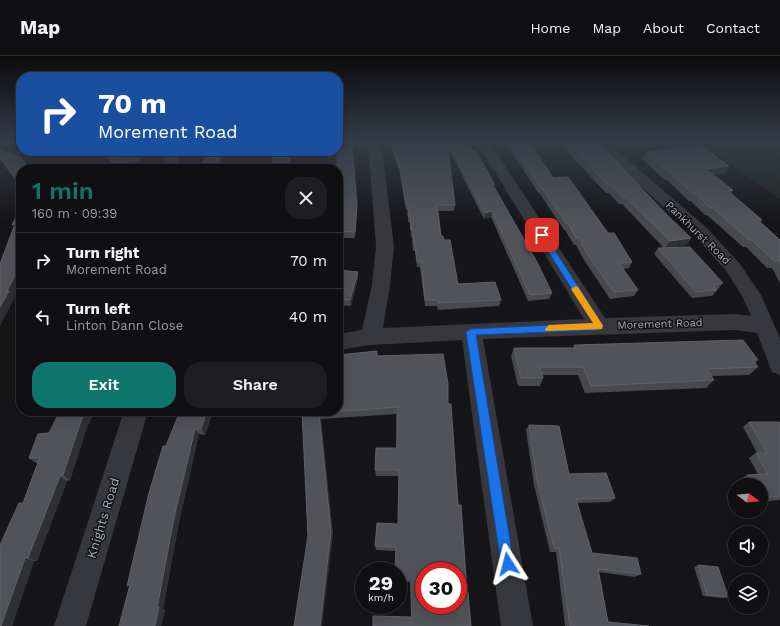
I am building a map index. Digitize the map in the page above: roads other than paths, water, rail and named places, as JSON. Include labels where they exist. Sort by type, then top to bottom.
[{"type":"street","points":[[371,337],[381,285],[385,246],[377,169]]},
{"type":"street","points":[[500,169],[599,326]]},
{"type":"street","name":"Pankhurst Road","points":[[630,169],[701,232],[722,254],[743,281],[765,326],[780,366]]},
{"type":"street","name":"Morement Road","points":[[343,341],[371,337],[599,326],[735,322],[765,326]]},
{"type":"street","points":[[471,332],[517,626]]},
{"type":"street","name":"Knights Road","points":[[70,626],[134,416]]}]
